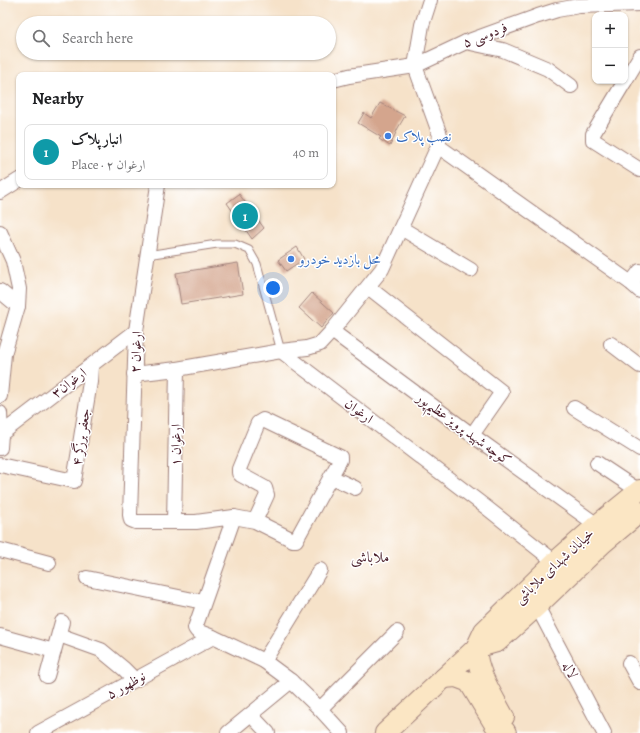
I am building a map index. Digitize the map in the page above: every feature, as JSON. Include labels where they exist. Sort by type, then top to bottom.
[{"type":"main road","name":"خیابان شهدای ملاباشی","points":[[385,733],[476,648],[484,631],[555,562],[597,525],[640,491]]},
{"type":"main road","name":"خیابان شهدای ملاباشی","points":[[476,648],[497,642],[537,606],[603,542],[640,512]]},
{"type":"main road","points":[[444,678],[456,677],[469,682],[495,725],[505,732],[506,721],[480,669],[476,659],[476,648]]},
{"type":"street","points":[[134,374],[177,369],[307,348],[320,344],[368,287],[382,269],[438,146],[440,135],[415,66],[422,25],[430,0]]},
{"type":"street","name":"فردوسی ۵","points":[[336,79],[415,66],[466,42],[558,10],[580,6],[640,4]]},
{"type":"street","points":[[466,42],[503,50],[548,69],[572,86]]},
{"type":"street","points":[[628,76],[640,56]]},
{"type":"street","points":[[623,84],[593,134],[593,140],[640,170]]},
{"type":"street","points":[[438,146],[635,287],[640,271]]},
{"type":"street","points":[[0,192],[16,182]]},
{"type":"street","name":"ارغوان ۲","points":[[158,188],[136,331],[131,520],[136,522],[174,522]]},
{"type":"street","points":[[401,228],[471,270]]},
{"type":"street","points":[[0,232],[13,261],[19,289],[18,306],[2,352],[0,396]]},
{"type":"street","points":[[368,287],[502,392],[472,435]]},
{"type":"street","points":[[0,290],[18,306]]},
{"type":"street","name":"ارغوان۳","points":[[0,438],[136,331]]},
{"type":"street","name":"کوچه شهید پرویز عظیم‌پور","points":[[332,331],[472,435],[597,525]]},
{"type":"street","points":[[611,344],[640,366]]},
{"type":"street","name":"ارغوان","points":[[281,351],[487,508],[555,562]]},
{"type":"street","name":"جعفر برزگر ۴","points":[[0,465],[74,481],[90,382],[91,366]]},
{"type":"street","name":"ارغوان ۱","points":[[174,522],[177,369]]},
{"type":"street","points":[[574,408],[640,449]]},
{"type":"street","points":[[0,413],[0,438]]},
{"type":"street","points":[[174,522],[196,522],[234,517],[255,521],[293,540],[296,540],[331,477],[340,460],[340,457],[263,420],[260,421],[239,469],[239,473],[241,475],[265,488],[267,491],[267,495],[255,521]]},
{"type":"street","points":[[597,463],[640,491]]},
{"type":"street","points":[[331,477],[355,488]]},
{"type":"street","points":[[234,517],[195,628],[197,631],[264,661],[291,681],[342,733]]},
{"type":"street","points":[[0,550],[49,563]]},
{"type":"street","points":[[264,661],[320,570]]},
{"type":"street","points":[[87,578],[203,602]]},
{"type":"street","name":"لاله","points":[[537,606],[604,733]]},
{"type":"street","points":[[47,676],[61,628],[101,650],[135,680]]},
{"type":"street","points":[[320,709],[397,632]]},
{"type":"street","points":[[0,636],[54,651]]},
{"type":"street","name":"نوظهور ۵","points":[[38,733],[213,637]]},
{"type":"street","points":[[629,663],[640,683]]},
{"type":"street","points":[[228,733],[291,681]]},
{"type":"street","points":[[251,715],[268,733]]},
{"type":"lane","points":[[148,255],[217,244],[235,244],[248,250],[256,264],[281,351]]},
{"type":"building","points":[[380,103],[405,116],[390,146],[379,139],[381,137],[358,123],[364,113],[371,118]]},
{"type":"building","points":[[239,194],[264,228],[252,239],[227,203]]},
{"type":"building","name":"محل بازدید خودرو","points":[[297,247],[304,259],[286,271],[278,260]]},
{"type":"building","points":[[238,263],[243,294],[181,304],[176,273]]},
{"type":"building","points":[[312,293],[334,313],[321,328],[299,308]]},
{"type":"place","name":"نصب پلاک","points":[[388,136]]},
{"type":"place","name":"انبار پلاک","points":[[245,216]]},
{"type":"place","name":"محل بازدید خودرو","points":[[291,259]]},
{"type":"district","name":"ملاباشی","points":[[370,557]]}]
